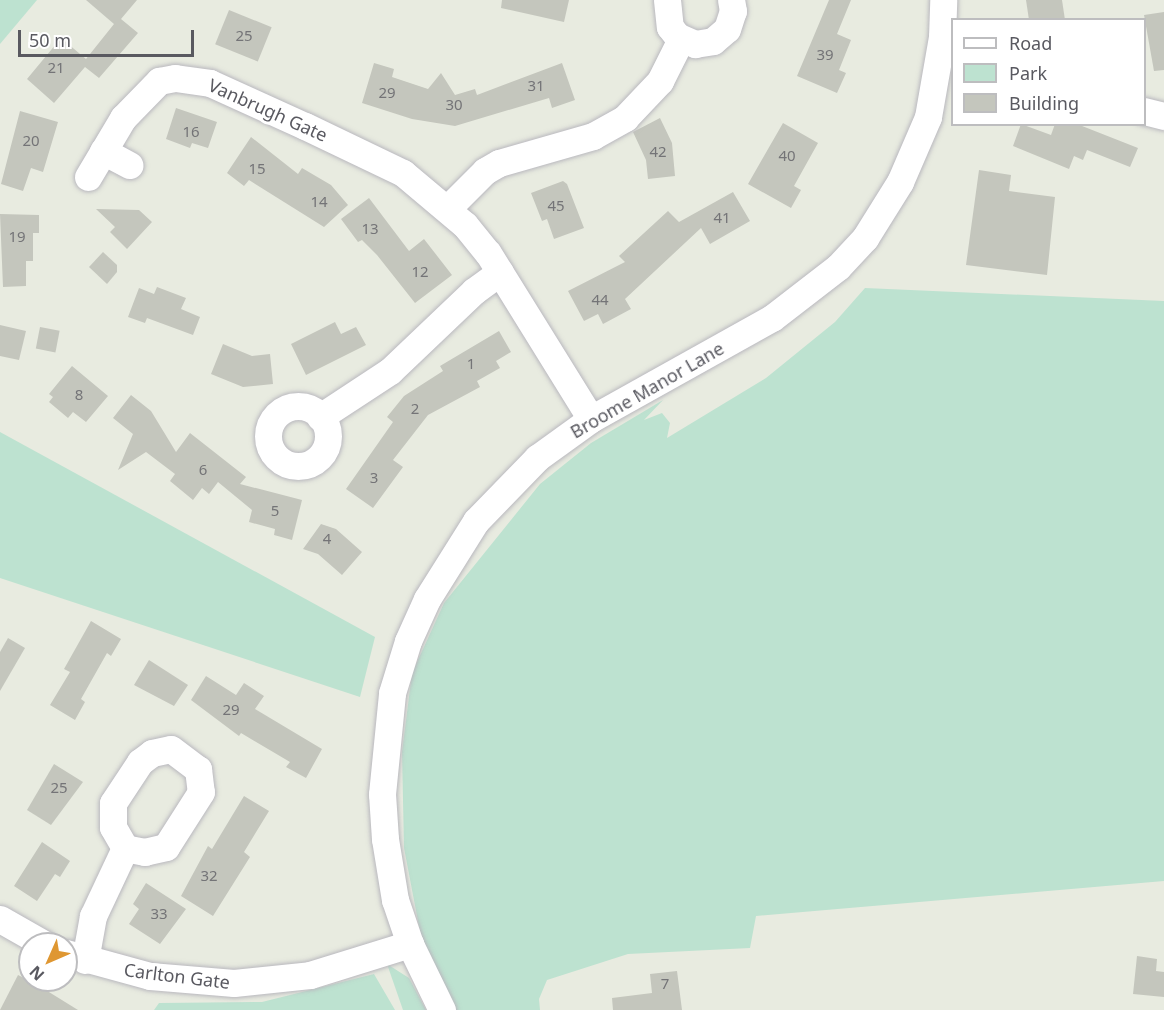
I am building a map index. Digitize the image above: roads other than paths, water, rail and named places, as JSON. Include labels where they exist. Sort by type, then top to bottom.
[{"type":"street","points":[[667,0],[666,17],[681,39],[704,44],[721,36],[731,20],[731,0]]},
{"type":"street","name":"Broome Manor Lane","points":[[442,1010],[410,944],[395,900],[385,839],[382,794],[392,693],[408,640],[449,559],[476,521],[537,458],[591,419],[772,318],[838,267],[865,238],[900,182],[944,81],[942,0]]},
{"type":"street","points":[[448,208],[485,171],[499,163],[593,136],[625,118],[660,81],[681,39]]},
{"type":"street","name":"Vanbrugh Gate","points":[[88,177],[103,151],[147,89],[159,81],[193,78],[267,108],[403,173],[448,208],[500,272],[591,419]]},
{"type":"street","points":[[1146,112],[1164,116]]},
{"type":"street","points":[[103,151],[129,165]]},
{"type":"street","points":[[320,417],[390,371],[462,302],[500,272]]},
{"type":"street","name":"Carlton Gate","points":[[78,949],[125,848]]},
{"type":"street","points":[[0,919],[23,932]]},
{"type":"street","name":"Carlton Gate","points":[[78,957],[150,976],[234,983],[310,975],[410,944]]}]
